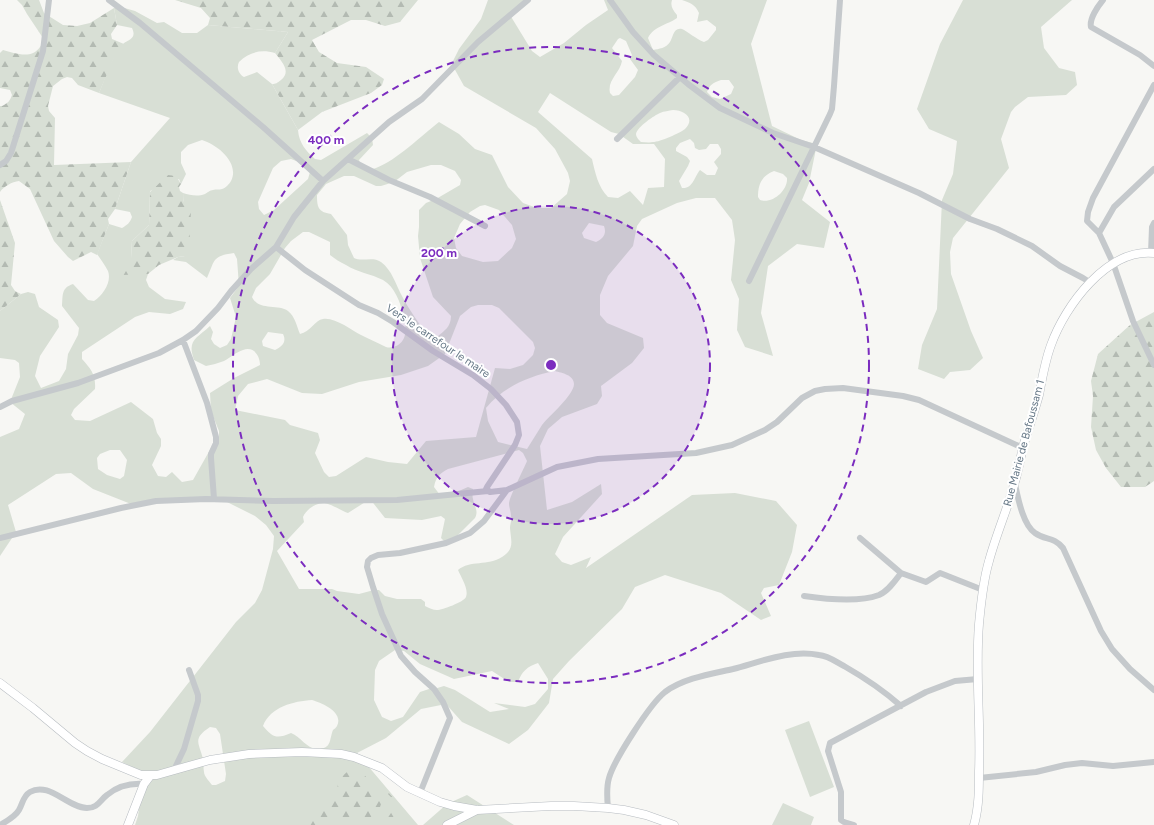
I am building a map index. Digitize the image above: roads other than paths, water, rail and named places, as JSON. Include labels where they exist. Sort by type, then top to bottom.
[{"type":"street","points":[[0,165],[6,161],[11,153],[43,52],[48,0]]},
{"type":"street","points":[[109,0],[140,23],[258,123],[323,181]]},
{"type":"street","points":[[0,407],[12,401],[78,383],[159,353],[196,331],[204,324],[250,269],[276,247],[294,217],[323,181],[390,122],[422,99],[478,42],[528,0]]},
{"type":"street","points":[[610,0],[633,32],[654,55],[720,108],[773,133],[814,147],[919,193],[970,219],[1025,242],[1060,266],[1091,283]]},
{"type":"street","points":[[749,281],[832,109],[840,0]]},
{"type":"street","points":[[1103,0],[1098,7],[1090,27],[1140,55],[1154,66]]},
{"type":"street","points":[[617,139],[680,77]]},
{"type":"street","points":[[1154,85],[1093,198],[1088,212],[1088,221],[1099,233],[1113,263],[1133,321],[1154,365]]},
{"type":"street","points":[[348,159],[389,180],[430,197],[485,226]]},
{"type":"street","points":[[1099,233],[1114,207],[1154,169]]},
{"type":"street","points":[[1113,263],[1130,256],[1152,253],[1152,227],[1154,222]]},
{"type":"street","name":"Vers le carrefour le maire","points":[[276,247],[304,270],[359,304],[393,322],[433,351],[473,375],[491,389],[506,405],[518,422],[519,435],[515,446],[487,487],[486,489],[488,491]]},
{"type":"street","name":"Rue Mairie de Bafoussam 1","points":[[974,825],[978,802],[979,778],[979,625],[988,562],[1015,484],[1023,448],[1035,409],[1051,346],[1067,313],[1075,301],[1091,283],[1113,263]]},
{"type":"street","points":[[183,340],[207,404],[216,437],[216,443],[211,454],[214,499]]},
{"type":"street","points":[[0,538],[128,506],[156,501],[214,499],[273,501],[397,500],[507,490],[557,467],[598,459],[696,453],[732,446],[766,430],[777,422],[802,398],[815,391],[825,389],[843,388],[903,396],[919,400],[1023,448]]},
{"type":"street","points":[[1015,484],[1021,509],[1034,533],[1058,542],[1063,548],[1101,631],[1112,649],[1130,669],[1154,690]]},
{"type":"street","points":[[420,793],[450,718],[443,702],[434,689],[415,672],[401,656],[382,614],[367,567],[368,561],[378,555],[400,553],[446,542],[470,533],[484,521],[507,490]]},
{"type":"street","points":[[860,538],[901,573],[926,582],[940,573],[983,590]]},
{"type":"street","points":[[804,596],[829,600],[862,598],[879,595],[891,586],[901,573]]},
{"type":"street","points":[[608,808],[607,790],[612,769],[644,716],[664,693],[695,678],[762,660],[797,654],[816,654],[832,659],[864,677],[884,691],[901,706]]},
{"type":"street","points":[[174,770],[184,749],[198,701],[198,695],[189,670]]},
{"type":"street","points":[[852,825],[841,820],[841,792],[828,751],[830,743],[949,682],[960,679],[978,679]]},
{"type":"street","points":[[0,683],[87,751],[134,772],[150,776],[210,760],[250,754],[302,752],[341,754],[360,759],[382,768],[407,787],[440,802],[477,810],[558,806],[608,808],[646,815],[674,825]]},
{"type":"street","points":[[979,778],[1036,772],[1065,765],[1082,763],[1113,766],[1154,762]]},
{"type":"street","points":[[128,825],[144,784],[150,776]]},
{"type":"street","points":[[0,825],[19,810],[23,798],[30,791],[42,788],[76,806],[88,808],[95,806],[106,796],[122,786],[135,783],[144,784]]},
{"type":"street","points":[[447,825],[477,810]]}]
